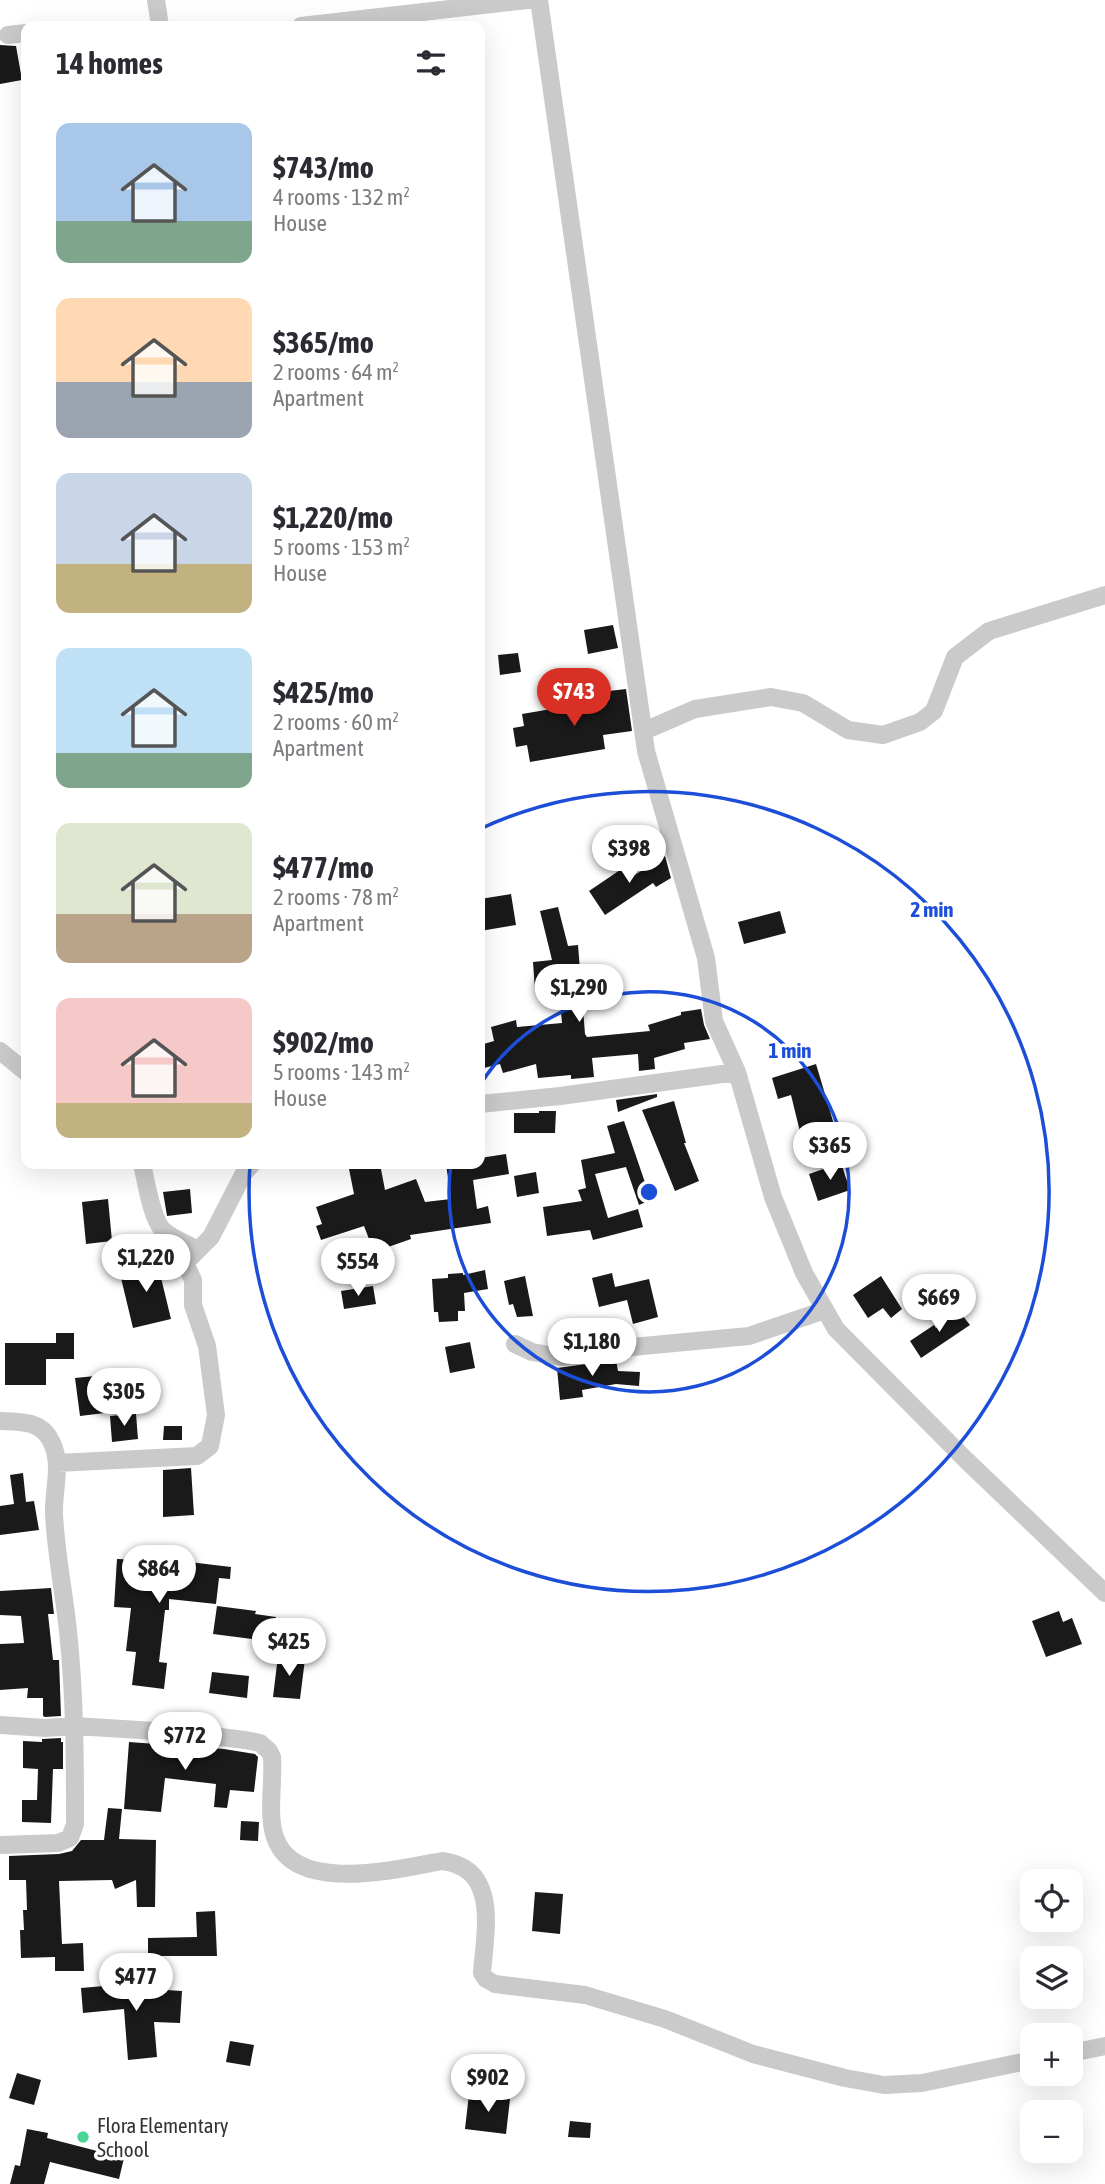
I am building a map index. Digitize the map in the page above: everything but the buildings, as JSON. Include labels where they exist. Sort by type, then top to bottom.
[{"type":"street","points":[[156,0],[159,21]]},
{"type":"street","points":[[344,21],[528,0]]},
{"type":"street","points":[[539,0],[646,751],[706,958],[714,1021],[737,1072],[773,1198],[804,1273],[836,1329],[892,1387],[1105,1593]]},
{"type":"street","points":[[643,731],[695,709],[771,696],[803,703],[848,730],[883,735],[920,722],[934,711],[956,656],[989,631],[1105,594]]},
{"type":"street","points":[[0,1051],[21,1068]]},
{"type":"street","points":[[485,1104],[737,1072]]},
{"type":"street","points":[[143,1169],[160,1227],[196,1249]]},
{"type":"street","points":[[57,1464],[197,1456],[210,1446],[216,1415],[207,1346],[193,1305],[193,1280],[184,1263],[211,1237],[248,1169]]},
{"type":"street","points":[[515,1344],[532,1352],[560,1357],[611,1349],[748,1336],[825,1310]]},
{"type":"street","points":[[0,1421],[33,1423],[46,1432],[55,1451],[57,1464],[54,1514],[68,1632],[75,1726],[75,1824],[69,1838],[58,1843],[0,1845]]},
{"type":"street","points":[[0,1725],[45,1728],[75,1726],[187,1733],[260,1743],[270,1751],[272,1757],[274,1835],[280,1850],[302,1867],[328,1873],[354,1874],[442,1861],[465,1868],[477,1881],[487,1901],[482,1973],[495,1984],[530,1986],[585,1995],[665,2020],[753,2054],[845,2078],[884,2085],[922,2083],[1020,2063]]},
{"type":"street","points":[[1083,2051],[1105,2046]]},
{"type":"place","name":"Flora Elementary School","points":[[83,2137]]}]
